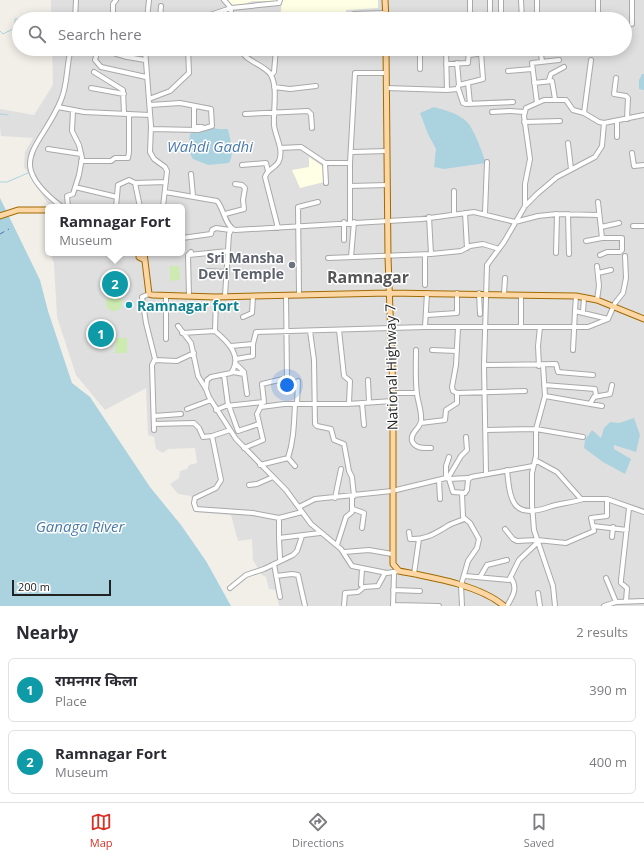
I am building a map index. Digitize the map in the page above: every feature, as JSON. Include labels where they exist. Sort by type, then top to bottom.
[{"type":"main road","points":[[385,0],[386,12]]},
{"type":"main road","name":"National Highway 7","points":[[386,56],[388,257],[393,393],[392,554],[393,566],[396,572]]},
{"type":"main road","points":[[0,216],[18,210],[45,210]]},
{"type":"main road","points":[[142,256],[149,294],[166,296],[216,297],[286,295],[299,293],[486,293],[521,296],[576,296],[597,300],[644,319]]},
{"type":"main road","points":[[396,572],[414,574],[461,586],[494,599],[504,606]]},
{"type":"street","points":[[75,12],[76,0]]},
{"type":"street","points":[[113,12],[116,0]]},
{"type":"street","points":[[148,12],[149,0]]},
{"type":"street","points":[[224,0],[231,8],[231,12]]},
{"type":"street","points":[[219,12],[253,4],[275,4],[279,3],[280,0]]},
{"type":"street","points":[[470,0],[470,12]]},
{"type":"street","points":[[490,0],[490,12]]},
{"type":"street","points":[[501,0],[501,12]]},
{"type":"street","points":[[521,0],[522,12]]},
{"type":"street","points":[[537,0],[537,12]]},
{"type":"street","points":[[598,0],[598,12]]},
{"type":"street","points":[[632,0],[632,24]]},
{"type":"street","points":[[161,6],[161,12]]},
{"type":"street","points":[[59,204],[39,186],[30,166],[34,146],[58,107],[64,90],[70,56]]},
{"type":"street","points":[[96,56],[95,60],[101,67],[146,77]]},
{"type":"street","points":[[124,56],[145,60]]},
{"type":"street","points":[[145,56],[150,105],[150,152],[154,159],[166,168],[163,204]]},
{"type":"street","points":[[149,99],[170,91],[189,73],[188,56]]},
{"type":"street","points":[[246,56],[271,75],[274,88],[273,113],[275,130],[280,148],[279,161],[265,174],[265,181],[278,228]]},
{"type":"street","points":[[271,75],[274,72],[275,56]]},
{"type":"street","points":[[420,56],[420,69]]},
{"type":"street","points":[[446,56],[447,90]]},
{"type":"street","points":[[446,64],[468,63],[469,56]]},
{"type":"street","points":[[386,88],[447,90],[483,79],[481,56]]},
{"type":"street","points":[[541,56],[542,61]]},
{"type":"street","points":[[537,102],[532,63],[559,60]]},
{"type":"street","points":[[584,113],[591,60]]},
{"type":"street","points":[[457,64],[458,87],[463,103],[512,102]]},
{"type":"street","points":[[555,99],[553,83],[550,80],[551,74],[564,67]]},
{"type":"street","points":[[508,71],[532,69]]},
{"type":"street","points":[[94,72],[123,89],[124,113]]},
{"type":"street","points":[[351,257],[352,222],[350,164],[352,152],[355,74],[386,73]]},
{"type":"street","points":[[616,78],[614,94],[626,96],[628,98],[627,119]]},
{"type":"street","points":[[534,83],[550,80]]},
{"type":"street","points":[[468,83],[470,104]]},
{"type":"street","points":[[274,88],[290,89],[316,86]]},
{"type":"street","points":[[91,88],[124,94]]},
{"type":"street","points":[[525,206],[525,184],[530,159],[524,122],[524,112],[529,105],[555,99],[566,100],[573,110],[584,113],[599,122],[604,123],[617,122],[644,116]]},
{"type":"street","points":[[150,105],[180,103],[211,109],[212,126],[198,130],[151,129]]},
{"type":"street","points":[[194,106],[194,127],[208,127]]},
{"type":"street","points":[[58,107],[73,110],[150,115]]},
{"type":"street","points":[[68,204],[67,196],[73,194],[79,175],[81,161],[79,145],[72,131],[73,110]]},
{"type":"street","points":[[245,114],[308,111],[311,114],[312,128]]},
{"type":"street","points":[[492,112],[524,112]]},
{"type":"street","points":[[81,161],[111,161],[116,158],[128,158],[130,152],[129,114]]},
{"type":"street","points":[[524,122],[560,121]]},
{"type":"street","points":[[617,122],[617,137]]},
{"type":"street","points":[[486,473],[484,365],[487,265],[499,249],[525,206],[557,177],[595,157],[600,152],[604,123]]},
{"type":"street","points":[[568,143],[571,169]]},
{"type":"street","points":[[280,148],[301,147],[325,163],[350,164]]},
{"type":"street","points":[[48,149],[81,154]]},
{"type":"street","points":[[352,152],[387,151]]},
{"type":"street","points":[[632,153],[634,166],[644,165]]},
{"type":"street","points":[[485,213],[487,162]]},
{"type":"street","points":[[242,165],[266,163],[268,170]]},
{"type":"street","points":[[325,163],[326,183]]},
{"type":"street","points":[[191,174],[193,196]]},
{"type":"street","points":[[116,204],[118,185],[127,181],[135,183],[166,182]]},
{"type":"street","points":[[135,183],[139,204]]},
{"type":"street","points":[[225,214],[244,209],[243,200],[245,188],[242,185],[235,184]]},
{"type":"street","points":[[350,186],[387,185]]},
{"type":"street","points":[[75,187],[117,197]]},
{"type":"street","points":[[454,191],[454,214]]},
{"type":"street","points":[[165,192],[217,201],[225,214],[228,225],[231,229],[225,296]]},
{"type":"street","points":[[299,293],[300,226],[298,207],[318,202]]},
{"type":"street","points":[[598,202],[602,238]]},
{"type":"street","points":[[465,213],[467,248]]},
{"type":"street","points":[[185,238],[211,234],[212,230],[216,228],[235,230],[278,228],[344,222],[388,221],[465,213],[485,213],[515,222],[538,216],[557,214],[599,215]]},
{"type":"street","points":[[556,253],[557,214]]},
{"type":"street","points":[[568,214],[569,254]]},
{"type":"street","points":[[429,217],[431,254]]},
{"type":"street","points":[[344,222],[344,240]]},
{"type":"street","points":[[601,227],[619,223]]},
{"type":"street","points":[[633,226],[644,226]]},
{"type":"street","points":[[586,241],[602,238],[622,238],[622,250],[620,252],[606,252],[600,255]]},
{"type":"street","points":[[328,258],[425,255],[461,251],[467,248],[486,245],[499,249]]},
{"type":"street","points":[[189,296],[190,253],[228,251]]},
{"type":"street","points":[[425,255],[425,285]]},
{"type":"street","points":[[236,361],[253,356],[253,344],[256,332],[425,327],[588,327],[608,319],[614,306],[623,293],[626,278],[625,256]]},
{"type":"street","points":[[597,266],[600,286],[597,300]]},
{"type":"street","points":[[598,273],[611,270]]},
{"type":"street","points":[[207,271],[226,272]]},
{"type":"street","points":[[504,294],[505,278]]},
{"type":"street","points":[[425,327],[427,315],[427,293]]},
{"type":"street","points":[[427,315],[457,313],[457,293]]},
{"type":"street","points":[[479,293],[480,314]]},
{"type":"street","points":[[149,294],[142,297],[146,323],[155,353],[155,360],[152,365],[154,430]]},
{"type":"street","points":[[244,448],[263,440],[257,414],[262,404],[262,384],[287,377],[286,295]]},
{"type":"street","points":[[166,296],[166,339]]},
{"type":"street","points":[[243,317],[252,313],[253,296]]},
{"type":"street","points":[[521,296],[521,327]]},
{"type":"street","points":[[573,350],[576,296]]},
{"type":"street","points":[[215,331],[216,297]]},
{"type":"street","points":[[583,312],[584,297]]},
{"type":"street","points":[[575,311],[608,319]]},
{"type":"street","points":[[178,326],[191,343],[198,376],[206,388],[216,410],[244,448],[273,477],[299,507],[311,524],[344,552],[352,566],[385,573],[396,572],[393,590],[393,606],[439,606]]},
{"type":"street","points":[[540,327],[538,346],[545,396],[536,429],[535,460],[532,480],[532,512],[537,541],[553,586],[555,606]]},
{"type":"street","points":[[458,328],[457,351],[452,387],[453,391],[457,393],[525,391]]},
{"type":"street","points":[[339,330],[344,376],[350,381],[349,403]]},
{"type":"street","points":[[182,333],[215,331],[231,346],[236,361],[243,370],[247,394]]},
{"type":"street","points":[[310,331],[314,360],[314,404],[316,425],[331,429],[334,440],[344,445],[349,471],[352,477],[353,509],[352,512],[346,517],[336,545]]},
{"type":"street","points":[[231,346],[253,344]]},
{"type":"street","points":[[416,350],[416,392],[420,405],[421,423],[414,433],[413,442],[420,448],[431,448]]},
{"type":"street","points":[[432,350],[457,351]]},
{"type":"street","points":[[155,360],[174,362],[194,353]]},
{"type":"street","points":[[233,372],[236,361]]},
{"type":"street","points":[[484,365],[541,366],[556,364],[558,372],[593,375]]},
{"type":"street","points":[[206,388],[209,378],[233,372],[244,374]]},
{"type":"street","points":[[224,375],[229,403],[228,406],[238,431],[259,424]]},
{"type":"street","points":[[368,380],[369,402]]},
{"type":"street","points":[[288,458],[292,447],[295,426],[298,381]]},
{"type":"street","points":[[544,385],[595,389],[596,396]]},
{"type":"street","points":[[590,404],[592,398],[610,394],[612,385]]},
{"type":"street","points":[[393,393],[416,392]]},
{"type":"street","points":[[421,423],[445,420],[446,410],[457,403],[457,393]]},
{"type":"street","points":[[545,396],[602,406]]},
{"type":"street","points":[[187,409],[211,400]]},
{"type":"street","points":[[216,410],[228,406],[262,404],[362,403],[393,400]]},
{"type":"street","points":[[362,403],[364,426]]},
{"type":"street","points":[[154,416],[181,414]]},
{"type":"street","points":[[154,424],[194,423],[199,428],[203,437],[212,436],[230,430]]},
{"type":"street","points":[[486,430],[536,429],[583,437]]},
{"type":"street","points":[[212,436],[221,480],[216,488],[195,498],[194,502],[196,509],[252,513],[279,518],[302,512]]},
{"type":"street","points":[[448,478],[461,456],[468,450],[466,437]]},
{"type":"street","points":[[449,456],[446,466],[452,491],[462,493],[466,492],[468,478]]},
{"type":"street","points":[[260,465],[288,458]]},
{"type":"street","points":[[288,458],[295,466]]},
{"type":"street","points":[[535,460],[557,472],[583,499]]},
{"type":"street","points":[[299,507],[312,499],[335,498],[392,491],[448,478],[468,478],[486,473],[533,466]]},
{"type":"street","points":[[335,498],[341,470]]},
{"type":"street","points":[[507,470],[510,493],[514,503],[519,508],[532,512],[583,499],[607,500],[644,512]]},
{"type":"street","points":[[249,486],[273,477]]},
{"type":"street","points":[[439,480],[440,499]]},
{"type":"street","points":[[462,493],[464,519]]},
{"type":"street","points":[[505,529],[515,540],[568,542],[584,534],[592,532],[593,526],[591,518],[607,516],[607,500]]},
{"type":"street","points":[[626,601],[627,588],[621,583],[621,580],[630,508]]},
{"type":"street","points":[[353,509],[364,513],[362,528]]},
{"type":"street","points":[[279,518],[280,559]]},
{"type":"street","points":[[409,532],[410,539],[419,539],[438,533],[445,527],[464,519]]},
{"type":"street","points":[[462,606],[461,586],[468,562],[477,548],[479,539],[470,523],[464,519]]},
{"type":"street","points":[[593,526],[613,527],[627,530]]},
{"type":"street","points":[[612,537],[613,527]]},
{"type":"street","points":[[279,538],[320,533]]},
{"type":"street","points":[[230,588],[246,574],[274,564],[280,559],[294,553],[302,536]]},
{"type":"street","points":[[414,574],[419,539]]},
{"type":"street","points":[[511,578],[519,560],[537,541]]},
{"type":"street","points":[[344,552],[369,550],[392,554]]},
{"type":"street","points":[[480,577],[487,565],[506,560]]},
{"type":"street","points":[[274,564],[280,597]]},
{"type":"street","points":[[361,585],[362,569]]},
{"type":"street","points":[[344,606],[344,593],[358,592],[364,587],[378,586],[385,573]]},
{"type":"street","points":[[276,576],[292,574],[298,576],[305,606]]},
{"type":"street","points":[[465,576],[503,580],[511,578]]},
{"type":"street","points":[[508,606],[514,593],[514,584],[511,578]]},
{"type":"street","points":[[606,578],[616,602]]},
{"type":"street","points":[[393,590],[420,591]]},
{"type":"street","points":[[538,593],[540,606]]},
{"type":"street","points":[[604,606],[616,602],[644,601]]},
{"type":"shaded area","name":"Ramnagar","points":[[51,0],[644,0],[644,606],[279,606],[276,590],[269,589],[266,577],[262,575],[253,560],[252,539],[238,541],[231,515],[195,512],[191,496],[178,494],[170,484],[179,478],[180,471],[187,469],[189,465],[197,463],[195,448],[168,449],[163,453],[156,449],[154,437],[148,435],[146,388],[105,410],[76,375],[57,317],[54,263],[51,256],[185,256],[185,204],[48,204],[24,167],[25,152],[33,138],[1,136],[0,127],[0,109],[34,115],[53,85],[52,56],[632,56],[632,12],[51,12]]},
{"type":"shaded area","points":[[226,0],[276,1],[252,1],[233,9]]},
{"type":"shaded area","points":[[282,0],[378,0],[378,8],[346,10],[346,12],[281,12]]},
{"type":"shaded area","points":[[309,157],[325,168],[324,182],[300,188],[292,170],[309,167]]},
{"type":"green space","points":[[170,266],[179,266],[180,280],[170,281]]},
{"type":"green space","points":[[114,295],[120,297],[122,303],[120,309],[114,311],[108,309],[106,303],[108,297]]},
{"type":"green space","points":[[99,331],[103,331],[107,337],[105,345],[102,345],[96,335]]},
{"type":"green space","points":[[116,338],[127,338],[127,353],[115,353]]},
{"type":"water","points":[[642,74],[644,74],[644,90],[639,89],[639,80]]},
{"type":"water","points":[[434,107],[455,114],[469,124],[475,134],[486,163],[444,169],[434,167],[436,149],[428,134],[420,113]]},
{"type":"water","name":"Wahdi Gadhi","points":[[211,127],[228,129],[232,150],[229,163],[208,165],[193,159],[188,150],[190,134],[200,128]]},
{"type":"water","name":"Ganaga River","points":[[0,198],[40,280],[48,311],[72,383],[90,397],[150,487],[181,525],[206,561],[231,606],[0,606]]},
{"type":"water","points":[[634,418],[640,435],[636,452],[614,445],[614,449],[631,459],[625,474],[603,462],[584,448],[585,440],[592,430],[601,438],[604,428],[610,422],[619,423]]},
{"type":"waterway","name":"Ramnagar","points":[[0,31],[3,34],[12,30]]},
{"type":"waterway","name":"Ramnagar","points":[[0,114],[8,115]]},
{"type":"waterway","name":"Ramnagar","points":[[0,182],[7,182],[28,173]]},
{"type":"ferry route","points":[[0,234],[9,229]]},
{"type":"place","name":"Sri Mansha Devi Temple","points":[[292,265]]},
{"type":"place","name":"Ramnagar Fort","points":[[115,284]]},
{"type":"place","name":"Ramnagar fort","points":[[129,305]]},
{"type":"place","name":"रामनगर किला","points":[[101,334]]},
{"type":"district","name":"Ramnagar","points":[[368,277]]}]
